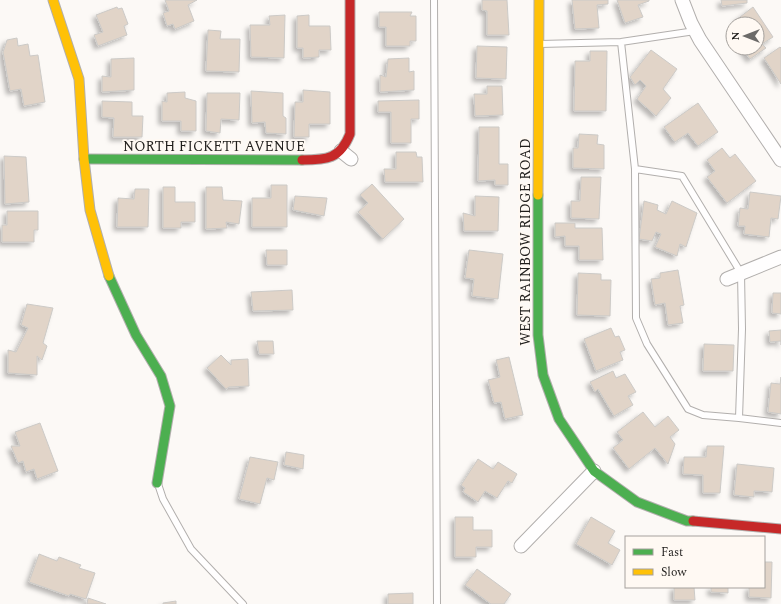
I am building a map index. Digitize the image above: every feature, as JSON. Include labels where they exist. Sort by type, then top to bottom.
[{"type":"street","points":[[53,0],[79,79],[84,159],[90,210],[110,281],[136,335],[162,376],[170,406],[157,483]]},
{"type":"street","name":"NORTH FICKETT AVENUE","points":[[84,159],[321,160],[346,155],[351,127],[350,0]]},
{"type":"street","name":"WEST RAINBOW RIDGE ROAD","points":[[539,0],[538,334],[542,375],[559,419],[594,471]]},
{"type":"street","points":[[682,0],[695,32],[723,77],[781,160]]},
{"type":"street","points":[[726,279],[781,257]]},
{"type":"street","points":[[521,546],[594,471],[637,502],[687,521],[781,529]]},
{"type":"lane","points":[[434,0],[436,604]]},
{"type":"lane","points":[[539,44],[621,42],[695,32]]},
{"type":"lane","points":[[621,42],[636,169],[636,308],[639,326],[647,344],[688,409],[704,415],[781,423]]},
{"type":"lane","points":[[636,169],[682,176],[741,273],[742,329],[739,418]]},
{"type":"lane","points":[[157,483],[163,499],[191,549],[243,604]]},
{"type":"building","points":[[165,0],[197,0],[188,5],[194,21],[175,29],[173,24],[167,26],[163,13],[169,11]]},
{"type":"building","points":[[482,0],[507,0],[509,35],[487,35],[487,11],[482,10]]},
{"type":"building","points":[[572,0],[608,0],[608,4],[597,5],[599,28],[575,29]]},
{"type":"building","points":[[617,0],[649,1],[638,5],[643,17],[625,23]]},
{"type":"building","points":[[721,0],[747,0],[747,3],[722,6]]},
{"type":"building","points":[[117,7],[118,9],[122,8],[128,24],[124,26],[127,35],[98,46],[94,35],[103,32],[96,15]]},
{"type":"building","points":[[753,7],[759,16],[741,16]]},
{"type":"building","points":[[379,12],[412,12],[410,16],[416,16],[416,41],[410,41],[410,46],[386,46],[386,27],[379,27]]},
{"type":"building","points":[[285,15],[284,58],[251,57],[250,25],[270,25],[269,16]]},
{"type":"building","points":[[309,15],[309,26],[330,26],[331,50],[319,50],[319,57],[303,58],[303,48],[297,48],[297,16]]},
{"type":"building","points":[[765,25],[773,37],[765,42]]},
{"type":"building","points":[[208,30],[221,31],[220,39],[240,39],[239,72],[206,71]]},
{"type":"building","points":[[17,38],[18,46],[28,44],[30,56],[38,55],[45,102],[24,106],[21,89],[10,91],[3,52],[7,40]]},
{"type":"building","points":[[477,46],[507,47],[506,79],[476,78]]},
{"type":"building","points":[[780,47],[781,48],[781,84],[764,58]]},
{"type":"building","points":[[651,50],[677,69],[663,89],[671,98],[656,116],[637,99],[646,86],[640,80],[635,85],[630,77]]},
{"type":"building","points":[[590,51],[607,51],[606,111],[574,111],[575,61],[590,61]]},
{"type":"building","points":[[134,58],[134,90],[102,92],[102,76],[111,77],[111,59]]},
{"type":"building","points":[[409,58],[409,72],[414,71],[414,90],[380,92],[380,75],[386,77],[388,59]]},
{"type":"building","points":[[487,86],[502,86],[503,115],[475,116],[474,94],[487,94]]},
{"type":"building","points":[[303,90],[330,92],[330,124],[309,124],[309,137],[294,137],[295,102],[303,102]]},
{"type":"building","points":[[251,91],[283,93],[283,116],[286,118],[286,134],[266,133],[265,122],[252,123]]},
{"type":"building","points":[[185,92],[185,98],[196,101],[196,131],[181,131],[181,121],[162,121],[162,101],[167,102],[167,93]]},
{"type":"building","points":[[207,93],[240,93],[239,120],[221,119],[220,133],[206,131]]},
{"type":"building","points":[[419,100],[419,119],[411,119],[411,143],[391,143],[391,112],[378,112],[378,101]]},
{"type":"building","points":[[102,101],[132,102],[132,116],[143,116],[142,137],[113,137],[114,118],[102,117]]},
{"type":"building","points":[[698,103],[718,132],[698,146],[688,133],[675,142],[664,127]]},
{"type":"building","points":[[479,127],[499,127],[499,164],[508,164],[508,185],[495,185],[495,180],[478,181]]},
{"type":"building","points":[[579,134],[598,135],[597,144],[604,145],[604,169],[573,168],[573,148],[578,148]]},
{"type":"building","points":[[722,148],[730,158],[735,154],[756,181],[727,203],[707,177],[715,171],[707,160]]},
{"type":"building","points":[[396,152],[416,152],[417,157],[422,157],[423,182],[385,182],[384,169],[396,169]]},
{"type":"building","points":[[4,156],[26,157],[29,202],[5,204]]},
{"type":"building","points":[[581,177],[601,177],[599,219],[571,218],[571,201],[580,201]]},
{"type":"building","points":[[372,184],[404,219],[383,239],[358,212],[368,203],[360,195]]},
{"type":"building","points":[[271,185],[287,185],[287,227],[252,227],[252,198],[271,198]]},
{"type":"building","points":[[163,187],[175,187],[175,202],[195,202],[195,222],[181,222],[181,228],[163,228]]},
{"type":"building","points":[[206,187],[222,187],[223,200],[242,201],[239,224],[226,222],[227,228],[206,229]]},
{"type":"building","points":[[135,189],[149,189],[148,227],[117,227],[118,198],[134,199]]},
{"type":"building","points":[[750,192],[781,196],[778,219],[771,218],[769,237],[744,234],[745,226],[738,226],[740,208],[748,209]]},
{"type":"building","points":[[295,196],[327,198],[324,216],[293,210]]},
{"type":"building","points":[[475,196],[499,197],[498,231],[464,231],[463,213],[475,216]]},
{"type":"building","points":[[644,201],[658,205],[657,210],[666,214],[672,201],[697,213],[686,247],[680,244],[677,256],[655,247],[661,234],[656,232],[652,241],[639,239]]},
{"type":"building","points":[[7,211],[38,211],[38,230],[34,230],[34,242],[2,242],[2,225],[7,225]]},
{"type":"building","points":[[555,223],[575,223],[575,228],[602,228],[603,260],[579,260],[579,246],[565,246],[565,236],[555,237]]},
{"type":"building","points":[[266,250],[287,250],[287,265],[267,265]]},
{"type":"building","points":[[469,250],[503,254],[498,299],[472,296],[474,279],[465,278]]},
{"type":"building","points":[[678,270],[684,305],[680,306],[683,323],[668,325],[665,303],[655,305],[651,279],[660,278],[660,273]]},
{"type":"building","points":[[578,273],[601,274],[601,280],[611,280],[610,316],[577,315]]},
{"type":"building","points":[[292,290],[293,310],[253,311],[251,292]]},
{"type":"building","points":[[773,293],[781,293],[781,314],[772,313]]},
{"type":"building","points":[[27,304],[53,308],[43,343],[47,346],[42,360],[37,356],[37,375],[8,373],[8,350],[16,352],[28,328],[21,325]]},
{"type":"building","points":[[611,328],[615,337],[619,336],[625,350],[620,352],[623,360],[596,371],[584,339]]},
{"type":"building","points":[[781,330],[781,341],[770,342],[769,331]]},
{"type":"building","points":[[257,341],[273,341],[274,354],[259,354]]},
{"type":"building","points":[[704,344],[734,345],[733,371],[703,371]]},
{"type":"building","points":[[221,355],[231,365],[231,360],[248,359],[249,386],[229,387],[226,389],[207,368]]},
{"type":"building","points":[[509,357],[523,415],[505,419],[501,402],[494,403],[488,380],[500,377],[496,360]]},
{"type":"building","points":[[613,371],[616,378],[625,374],[636,392],[628,396],[633,405],[614,416],[598,389],[595,392],[590,382]]},
{"type":"building","points":[[781,377],[781,414],[768,412],[771,383],[780,384]]},
{"type":"building","points":[[643,412],[655,427],[668,416],[679,430],[670,437],[675,444],[668,464],[655,448],[629,469],[613,448],[623,440],[617,432]]},
{"type":"building","points":[[40,423],[58,471],[37,479],[34,469],[26,472],[23,461],[18,463],[11,446],[20,446],[15,432]]},
{"type":"building","points":[[707,446],[724,446],[720,493],[703,493],[703,475],[683,474],[684,457],[706,457]]},
{"type":"building","points":[[286,452],[304,455],[303,469],[284,465]]},
{"type":"building","points":[[250,457],[278,462],[274,480],[267,478],[260,504],[239,499]]},
{"type":"building","points":[[478,459],[493,469],[498,462],[517,474],[512,483],[508,481],[497,498],[485,491],[478,502],[463,492],[465,488],[461,485]]},
{"type":"building","points":[[737,464],[774,468],[772,492],[754,491],[754,497],[734,495]]},
{"type":"building","points":[[455,517],[473,517],[473,530],[492,530],[492,547],[476,547],[476,557],[455,557]]},
{"type":"building","points":[[591,517],[615,531],[608,543],[620,550],[612,565],[576,544]]},
{"type":"building","points":[[39,554],[57,561],[59,557],[81,565],[79,568],[95,573],[86,599],[70,594],[69,596],[29,582]]},
{"type":"building","points":[[765,562],[772,562],[771,598],[749,597],[749,588],[765,588]]},
{"type":"building","points":[[477,569],[511,594],[504,604],[491,604],[465,585]]},
{"type":"building","points":[[674,588],[694,588],[695,600],[674,600]]},
{"type":"building","points":[[711,588],[728,588],[728,593],[711,592]]},
{"type":"building","points":[[413,593],[413,604],[388,604],[388,594]]},
{"type":"building","points":[[88,598],[106,604],[87,604]]},
{"type":"building","points":[[176,601],[176,604],[163,604],[163,603]]},
{"type":"traffic: fast","points":[[84,159],[302,160]]},
{"type":"traffic: fast","points":[[538,195],[538,335],[543,375],[559,419],[594,471],[637,502],[687,521],[693,521]]},
{"type":"traffic: fast","points":[[109,276],[136,335],[161,376],[170,406],[157,483]]},
{"type":"traffic: slow","points":[[53,0],[79,79],[84,159],[90,210],[109,276]]},
{"type":"traffic: slow","points":[[538,195],[539,0]]},
{"type":"traffic: jam","points":[[302,160],[319,159],[332,156],[342,149],[350,134],[350,0]]},
{"type":"traffic: jam","points":[[693,521],[781,529]]}]
